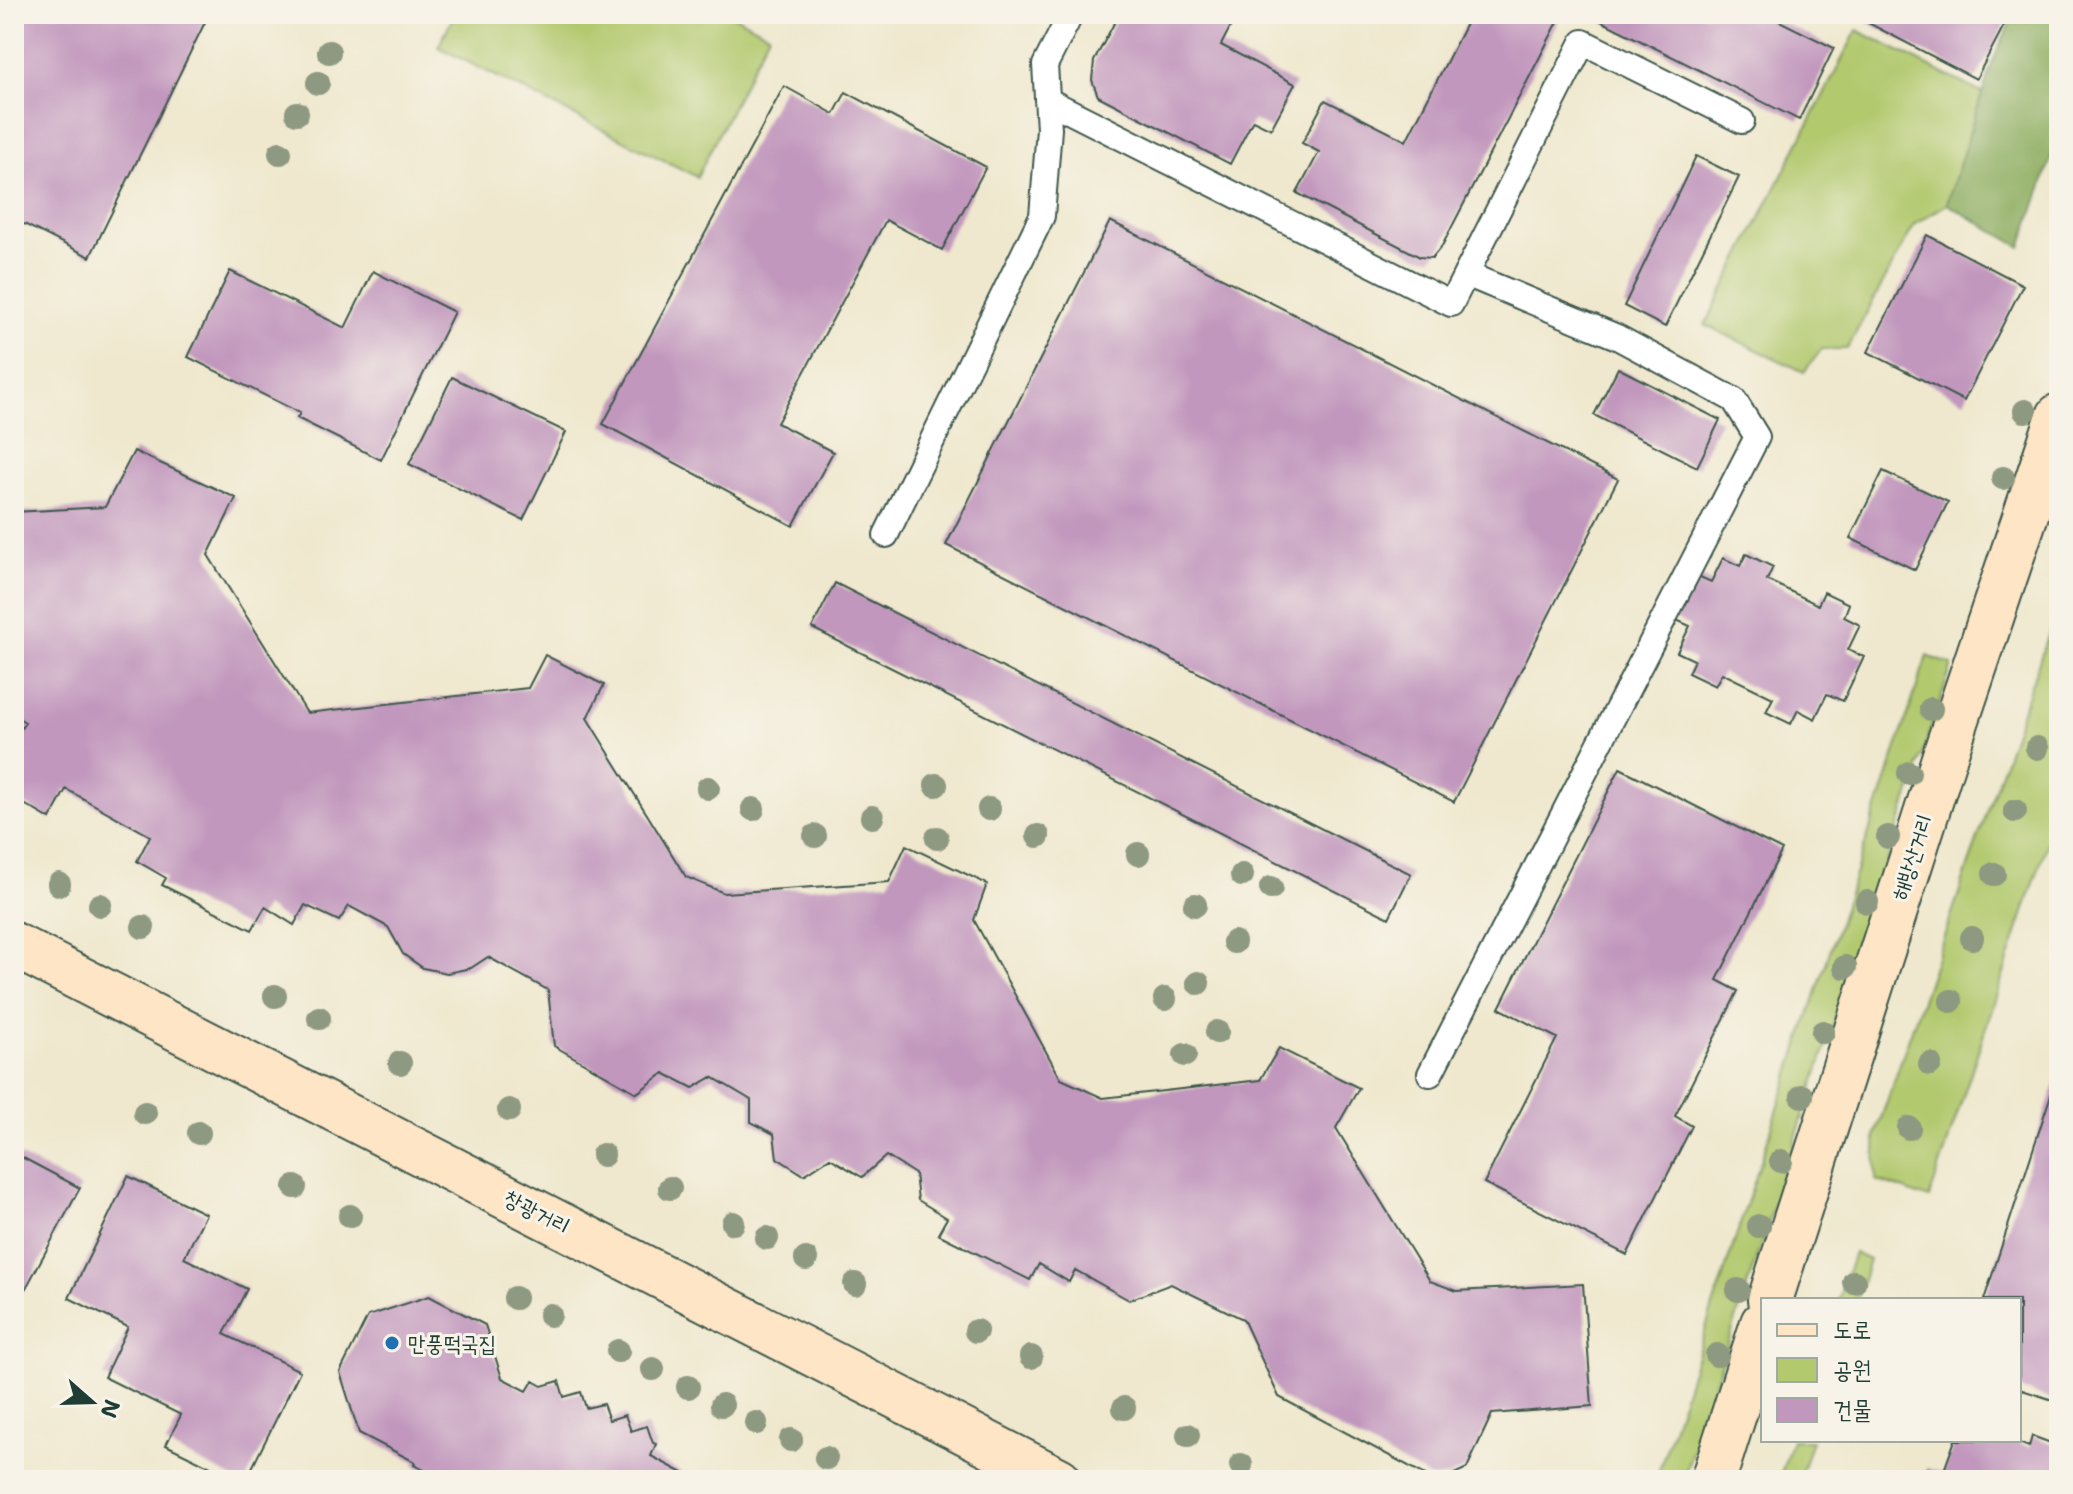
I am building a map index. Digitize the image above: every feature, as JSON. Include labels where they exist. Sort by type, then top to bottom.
[{"type":"main road","name":"해방산거리","points":[[1771,1298],[1947,749],[2059,416]]},
{"type":"main road","name":"창광거리","points":[[14,945],[1059,1480]]},
{"type":"main road","points":[[1713,1480],[1761,1329]]},
{"type":"lane","points":[[886,535],[1042,216],[1049,129],[1045,65],[1071,14]]},
{"type":"lane","points":[[1047,100],[1451,304],[1583,42],[1742,121]]},
{"type":"lane","points":[[1430,1074],[1757,437],[1734,400],[1617,337],[1466,274]]},
{"type":"green space","points":[[455,14],[730,14],[769,34],[697,177],[438,47]]},
{"type":"green space","points":[[2014,14],[2059,14],[2059,135],[2021,247],[1947,204],[1992,63]]},
{"type":"green space","points":[[1857,30],[1982,93],[1947,204],[1915,224],[1847,349],[1822,349],[1804,372],[1705,325]]},
{"type":"green space","points":[[2059,604],[2059,807],[1929,1199],[1876,1180],[1875,1136]]},
{"type":"green space","points":[[1927,656],[1952,665],[1683,1480],[1656,1480]]},
{"type":"green space","points":[[1854,1253],[1869,1260],[1858,1298],[1839,1298]]},
{"type":"green space","points":[[1791,1442],[1811,1442],[1799,1480],[1779,1480]]},
{"type":"building","points":[[14,14],[209,14],[90,257],[14,219]]},
{"type":"building","points":[[1119,14],[1237,14],[1221,45],[1295,84],[1271,129],[1253,120],[1230,164],[1098,96],[1092,80],[1094,61]]},
{"type":"building","points":[[1471,14],[1562,14],[1442,246],[1432,258],[1420,257],[1297,193],[1319,152],[1302,143],[1325,100],[1406,141]]},
{"type":"building","points":[[1605,14],[1765,14],[1834,48],[1799,120],[1601,21]]},
{"type":"building","points":[[1851,14],[2010,14],[1976,79]]},
{"type":"building","points":[[784,86],[834,114],[846,92],[986,167],[942,250],[886,220],[777,423],[833,452],[793,526],[603,424]]},
{"type":"building","points":[[1696,156],[1739,177],[1665,327],[1624,306]]},
{"type":"building","points":[[1110,221],[1618,479],[1454,802],[946,545]]},
{"type":"building","points":[[1927,235],[2023,285],[1964,401],[1868,352]]},
{"type":"building","points":[[230,271],[345,328],[373,271],[454,312],[381,460],[297,418],[300,413],[188,357]]},
{"type":"building","points":[[1618,368],[1720,420],[1697,467],[1594,415]]},
{"type":"building","points":[[452,377],[566,432],[523,520],[409,464]]},
{"type":"building","points":[[134,451],[236,498],[208,555],[307,713],[528,688],[545,655],[604,685],[587,718],[686,877],[724,893],[889,882],[906,845],[987,884],[974,920],[1061,1079],[1103,1098],[1260,1080],[1279,1048],[1359,1088],[1336,1128],[1430,1281],[1457,1291],[1583,1284],[1592,1406],[1492,1414],[1467,1468],[1448,1477],[1431,1478],[1279,1397],[1243,1319],[1171,1284],[1129,1300],[1075,1270],[1069,1282],[1039,1264],[1030,1280],[938,1234],[947,1218],[918,1200],[915,1174],[886,1156],[862,1177],[830,1158],[804,1175],[777,1158],[774,1134],[751,1122],[751,1100],[712,1077],[693,1088],[664,1073],[637,1093],[554,1046],[548,990],[488,957],[471,968],[447,973],[423,968],[403,954],[388,927],[349,906],[339,921],[305,905],[294,925],[265,907],[252,930],[162,885],[166,878],[137,861],[150,836],[66,789],[50,819],[14,798],[14,741],[25,722],[14,715],[14,512],[105,507]]},
{"type":"building","points":[[1883,471],[1948,502],[1915,570],[1850,538]]},
{"type":"building","points":[[1746,554],[1773,567],[1767,580],[1818,605],[1824,592],[1849,604],[1844,617],[1860,625],[1848,650],[1864,657],[1843,701],[1827,694],[1815,719],[1798,710],[1791,724],[1766,712],[1773,698],[1722,673],[1715,686],[1688,673],[1694,660],[1677,652],[1690,626],[1674,619],[1696,575],[1711,582],[1723,558],[1740,566]]},
{"type":"building","points":[[835,583],[1411,874],[1389,918],[812,628]]},
{"type":"building","points":[[1620,768],[1782,850],[1717,980],[1738,991],[1675,1116],[1692,1126],[1627,1255],[1484,1183],[1557,1038],[1499,1008]]},
{"type":"building","points":[[2059,1073],[2059,1402],[2021,1390],[2021,1298],[1985,1298]]},
{"type":"building","points":[[14,1153],[80,1188],[25,1290],[14,1284]]},
{"type":"building","points":[[128,1176],[206,1214],[184,1258],[247,1289],[224,1334],[300,1371],[246,1480],[237,1480],[166,1445],[181,1415],[104,1377],[128,1327],[69,1298]]},
{"type":"building","points":[[429,1296],[485,1325],[502,1378],[527,1391],[533,1381],[542,1386],[559,1381],[564,1397],[581,1392],[586,1408],[603,1404],[609,1420],[625,1415],[631,1431],[647,1426],[656,1444],[651,1456],[696,1480],[443,1480],[359,1433],[340,1372],[368,1316]]},
{"type":"building","points":[[2032,1436],[2059,1446],[2059,1480],[1923,1480],[1927,1468],[1943,1473],[1954,1442],[2016,1442],[2029,1447]]},
{"type":"place","name":"만풍떡국집","points":[[392,1343]]}]
